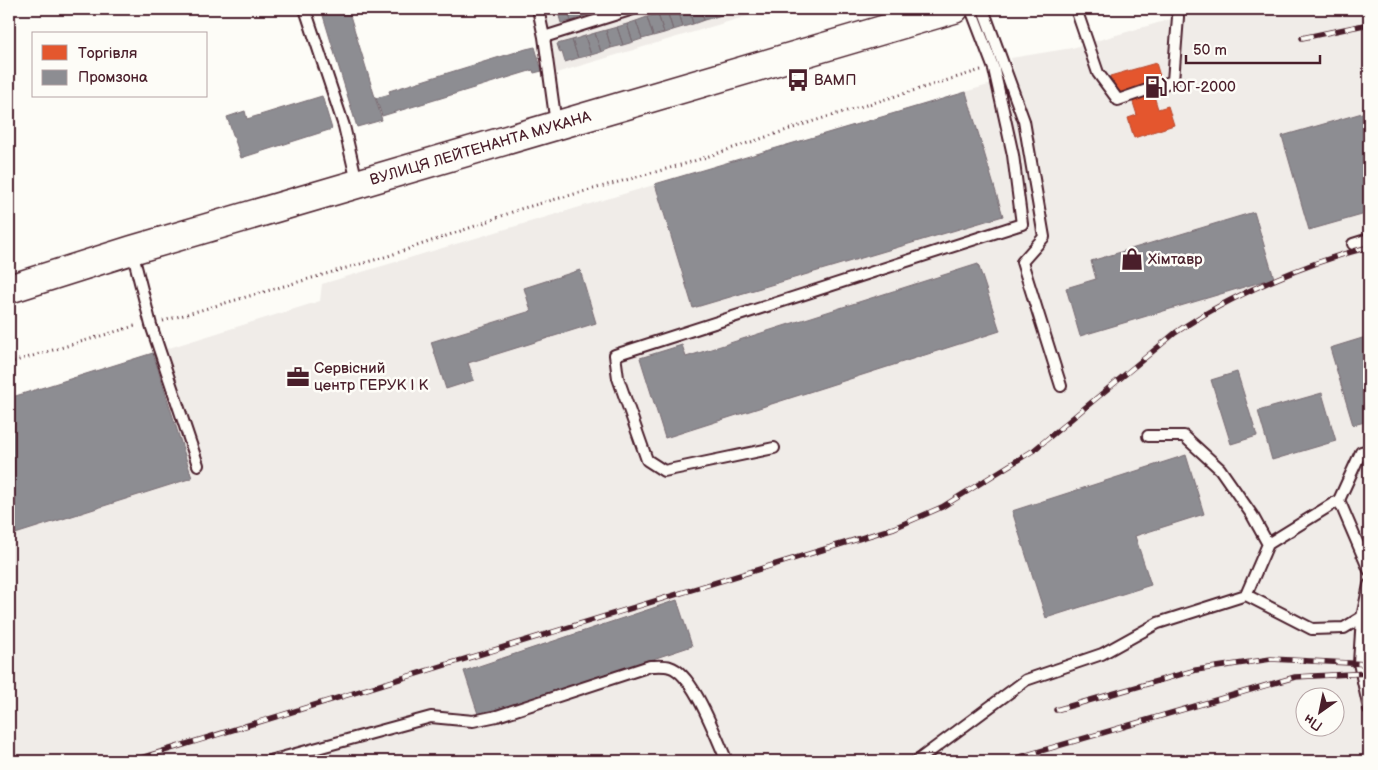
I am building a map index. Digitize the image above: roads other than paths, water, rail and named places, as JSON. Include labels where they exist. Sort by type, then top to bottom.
[{"type":"main road","name":"ВУЛИЦЯ ЛЕЙТЕНАНТА МУКАНА","points":[[9,288],[132,250],[954,9]]},
{"type":"lane","points":[[304,9],[344,126],[358,184]]},
{"type":"lane","points":[[538,9],[544,37],[556,126]]},
{"type":"lane","points":[[544,37],[633,9]]},
{"type":"lane","points":[[774,448],[664,471],[647,460],[618,378],[615,355],[1022,224],[1013,155],[993,66],[971,9]]},
{"type":"lane","points":[[983,9],[1024,121],[1044,237],[1022,262],[1061,386]]},
{"type":"lane","points":[[1076,9],[1098,73],[1118,100],[1173,81],[1178,17],[1176,9]]},
{"type":"lane","points":[[1353,244],[1369,239]]},
{"type":"lane","points":[[132,250],[151,325],[198,465]]},
{"type":"lane","points":[[1148,436],[1184,436],[1220,470],[1252,515],[1268,544]]},
{"type":"lane","points":[[1246,595],[1268,544],[1339,500],[1361,452],[1369,450]]},
{"type":"lane","points":[[1339,500],[1369,570]]},
{"type":"lane","points":[[1369,585],[1359,663],[1369,709]]},
{"type":"lane","points":[[917,761],[1026,680],[1102,654],[1158,623],[1246,595],[1312,629],[1344,628],[1366,615]]},
{"type":"lane","points":[[270,761],[431,717],[473,720],[497,716],[650,666],[669,666],[682,674],[692,686],[727,761]]},
{"type":"railway","points":[[1302,38],[1369,24]]},
{"type":"railway","points":[[131,761],[894,528],[942,507],[1034,450],[1175,333],[1196,319],[1219,306],[1294,271],[1369,247]]},
{"type":"railway","points":[[1056,710],[1196,670],[1271,659],[1369,664]]},
{"type":"railway","points":[[1006,761],[1295,677],[1369,673]]},
{"type":"place","name":"ВАМП","points":[[798,80]]},
{"type":"place","name":"ЮГ-2000","points":[[1156,87]]},
{"type":"place","name":"Хімтавр","points":[[1132,259]]},
{"type":"place","name":"Сервісний центр ГЕРУК І К","points":[[298,377]]}]
